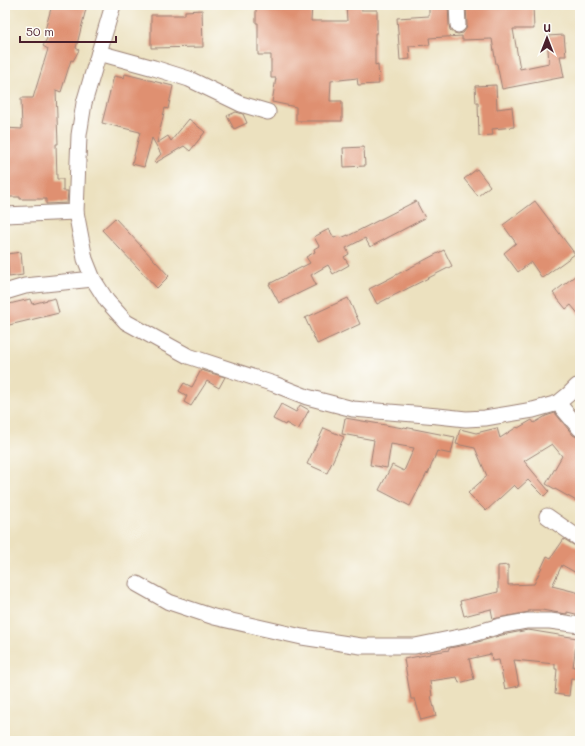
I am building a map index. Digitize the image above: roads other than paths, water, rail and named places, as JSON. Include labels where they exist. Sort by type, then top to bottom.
[{"type":"street","points":[[113,5],[84,103],[79,135],[76,212],[84,259],[107,301],[126,322],[188,356],[274,384],[307,397],[353,409],[466,419],[485,418],[533,410],[558,403],[578,388]]},
{"type":"street","points":[[457,5],[458,25]]},
{"type":"street","points":[[99,53],[154,68],[189,80],[241,104],[268,112]]},
{"type":"street","points":[[5,215],[76,212]]},
{"type":"street","points":[[5,292],[25,286],[94,279]]},
{"type":"street","points":[[558,403],[580,429]]},
{"type":"street","points":[[547,516],[580,539]]},
{"type":"street","points":[[137,584],[169,602],[214,617],[302,637],[361,646],[416,646],[527,621],[550,621],[580,625]]}]
